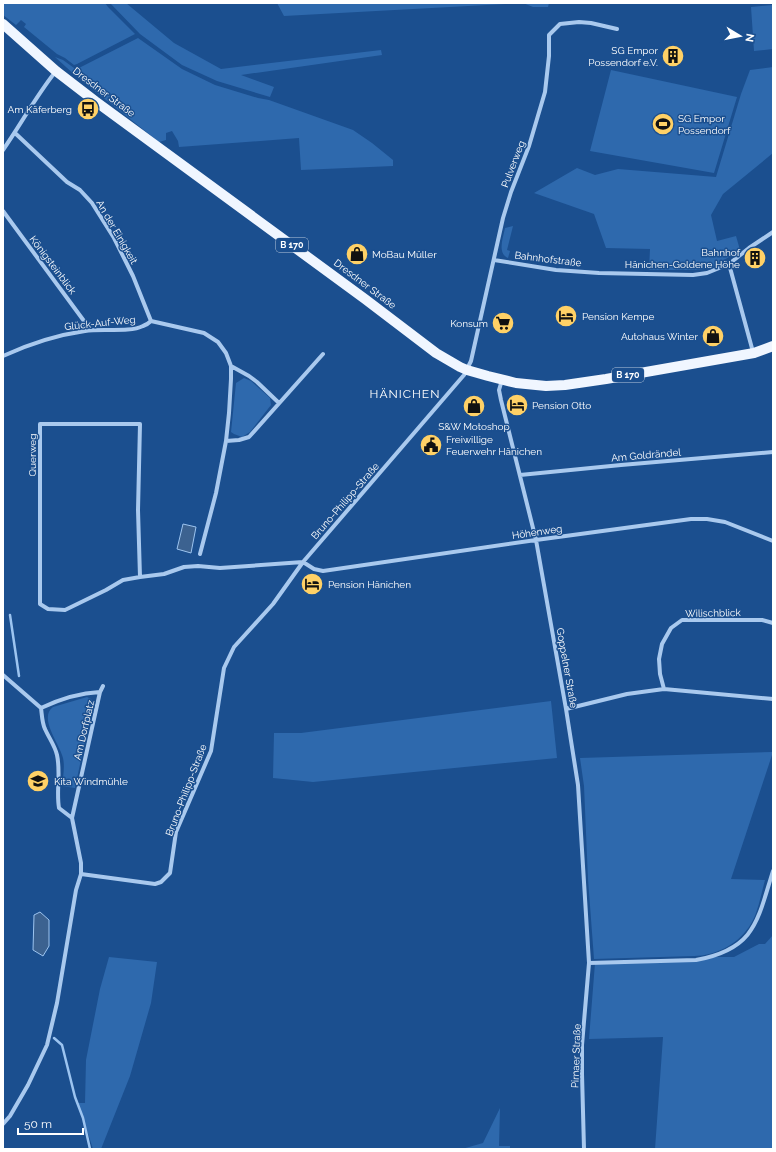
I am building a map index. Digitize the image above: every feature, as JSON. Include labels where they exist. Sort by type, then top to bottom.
[{"type":"main road","name":"Dresdner Straße","points":[[3,24],[56,71],[95,101],[365,298],[436,353],[467,370],[516,383],[546,386],[565,385],[754,353],[773,346]]},
{"type":"street","name":"Pulverweg","points":[[467,370],[475,349],[503,218],[511,192],[529,146],[545,92],[549,56],[549,35],[560,24],[579,22],[617,29]]},
{"type":"street","points":[[3,150],[42,89],[56,71]]},
{"type":"street","name":"An der Einigkeit","points":[[15,133],[67,182],[80,190],[92,203],[114,238],[133,276],[151,321]]},
{"type":"street","name":"Königsteinblick","points":[[3,211],[84,321],[87,331]]},
{"type":"street","name":"Bahnhofstraße","points":[[494,260],[547,269],[599,273],[693,275],[707,273],[729,264],[773,232]]},
{"type":"street","points":[[729,264],[754,353]]},
{"type":"street","name":"Glück-Auf-Weg","points":[[3,356],[25,347],[60,336],[87,331],[143,327],[151,321],[204,333],[218,342],[226,353],[231,366],[229,413],[226,441],[216,494],[200,554]]},
{"type":"street","points":[[226,441],[239,440],[249,437],[323,354]]},
{"type":"street","points":[[231,366],[257,382],[279,403]]},
{"type":"street","name":"Bruno-Philipp-Straße","points":[[81,874],[155,884],[162,882],[170,873],[176,832],[211,751],[224,668],[234,647],[273,604],[303,562],[467,370]]},
{"type":"street","name":"Goppelner Straße","points":[[502,380],[499,390],[536,540],[578,785],[589,963]]},
{"type":"street","name":"Querweg","points":[[140,577],[138,510],[140,424],[40,424],[40,604],[48,609],[65,610],[123,580],[164,574],[184,567],[198,566],[220,568],[303,562]]},
{"type":"street","name":"Am Goldrändel","points":[[520,476],[621,465],[773,452]]},
{"type":"street","name":"Höhenweg","points":[[303,562],[314,569],[323,571],[691,519],[725,522],[773,541]]},
{"type":"street","name":"Wilischblick","points":[[664,689],[660,674],[659,659],[662,644],[671,628],[682,620],[762,620],[773,622]]},
{"type":"street","points":[[3,675],[41,708]]},
{"type":"street","name":"Am Dorfplatz","points":[[81,874],[72,818],[100,692],[103,686]]},
{"type":"street","points":[[566,709],[626,694],[664,689],[773,699]]},
{"type":"street","name":"Am Dorfplatz","points":[[72,818],[59,808],[57,799],[59,770],[57,754],[52,741],[44,728],[41,708],[61,699],[100,692]]},
{"type":"street","points":[[589,963],[696,960],[726,952],[740,943],[751,932],[759,916],[773,871]]},
{"type":"street","points":[[3,1124],[10,1116],[28,1085],[47,1045],[57,1003],[76,890],[81,874]]},
{"type":"street","name":"Pirnaer Straße","points":[[584,1149],[582,1045],[589,963]]},
{"type":"shaded area","points":[[3,3],[105,3],[135,34],[74,65],[57,54],[24,27],[26,24],[21,20],[16,25],[3,15]]},
{"type":"shaded area","points":[[110,3],[126,3],[174,43],[221,69],[381,50],[382,55],[241,75],[274,87],[270,97],[217,81],[182,65],[140,34]]},
{"type":"shaded area","points":[[277,3],[523,3],[284,16]]},
{"type":"shaded area","points":[[523,3],[549,3],[548,7],[533,7]]},
{"type":"shaded area","points":[[773,5],[773,49],[754,51],[751,7]]},
{"type":"shaded area","points":[[138,38],[182,69],[215,85],[269,100],[353,130],[393,160],[393,166],[301,170],[299,138],[179,147],[178,141],[172,131],[166,133],[166,140],[159,142],[77,77],[55,57],[77,69]]},
{"type":"shaded area","points":[[773,67],[773,153],[723,194],[711,215],[717,241],[736,236],[740,250],[713,267],[695,270],[649,270],[650,249],[606,248],[594,214],[534,193],[577,168],[595,175],[618,169],[716,177],[741,94],[750,70]]},
{"type":"shaded area","name":"SG Empor Possendorf","points":[[611,70],[737,97],[714,173],[590,151]]},
{"type":"shaded area","points":[[513,226],[507,250],[510,251],[508,258],[503,253],[502,241],[505,228]]},
{"type":"shaded area","points":[[244,378],[251,381],[270,398],[271,405],[250,432],[242,437],[231,432],[236,383]]},
{"type":"shaded area","points":[[183,524],[196,527],[191,553],[177,549]]},
{"type":"shaded area","points":[[87,697],[91,699],[93,703],[75,788],[62,786],[64,761],[51,731],[48,718],[49,712],[53,707]]},
{"type":"shaded area","points":[[551,701],[557,758],[313,782],[273,778],[274,733],[301,733]]},
{"type":"shaded area","points":[[773,752],[731,879],[765,880],[756,913],[749,927],[744,933],[725,948],[717,952],[704,955],[594,959],[588,879],[584,786],[580,758]]},
{"type":"shaded area","points":[[40,912],[49,920],[49,946],[43,956],[33,950],[34,915]]},
{"type":"shaded area","points":[[773,935],[773,1149],[655,1149],[663,1037],[589,1039],[595,963],[696,960],[711,957],[734,957],[759,944],[765,944]]},
{"type":"shaded area","points":[[109,957],[157,962],[151,1003],[130,1076],[101,1149],[93,1149],[78,1103],[85,1103],[86,1060],[100,989]]},
{"type":"shaded area","points":[[500,1108],[499,1146],[510,1146],[510,1149],[462,1149],[483,1143]]},
{"type":"waterway","points":[[10,615],[19,676]]},
{"type":"waterway","points":[[54,1038],[62,1045],[75,1097],[83,1118],[90,1149]]},
{"type":"place","name":"SG Empor Possendorf e.V.","points":[[673,56]]},
{"type":"place","name":"Am Käferberg","points":[[88,109]]},
{"type":"place","name":"SG Empor Possendorf","points":[[663,124]]},
{"type":"place","name":"MoBau Müller","points":[[357,254]]},
{"type":"place","name":"Bahnhof Hänichen-Goldene Höhe","points":[[755,258]]},
{"type":"place","name":"Pension Kempe","points":[[566,316]]},
{"type":"place","name":"Konsum","points":[[503,323]]},
{"type":"place","name":"Autohaus Winter","points":[[713,336]]},
{"type":"place","name":"Pension Otto","points":[[517,405]]},
{"type":"place","name":"S&W Motoshop","points":[[474,406]]},
{"type":"place","name":"Freiwillige Feuerwehr Hänichen","points":[[431,445]]},
{"type":"place","name":"Pension Hänichen","points":[[312,584]]},
{"type":"place","name":"Kita Windmühle","points":[[38,781]]},
{"type":"district","name":"HÄNICHEN","points":[[405,394]]}]
